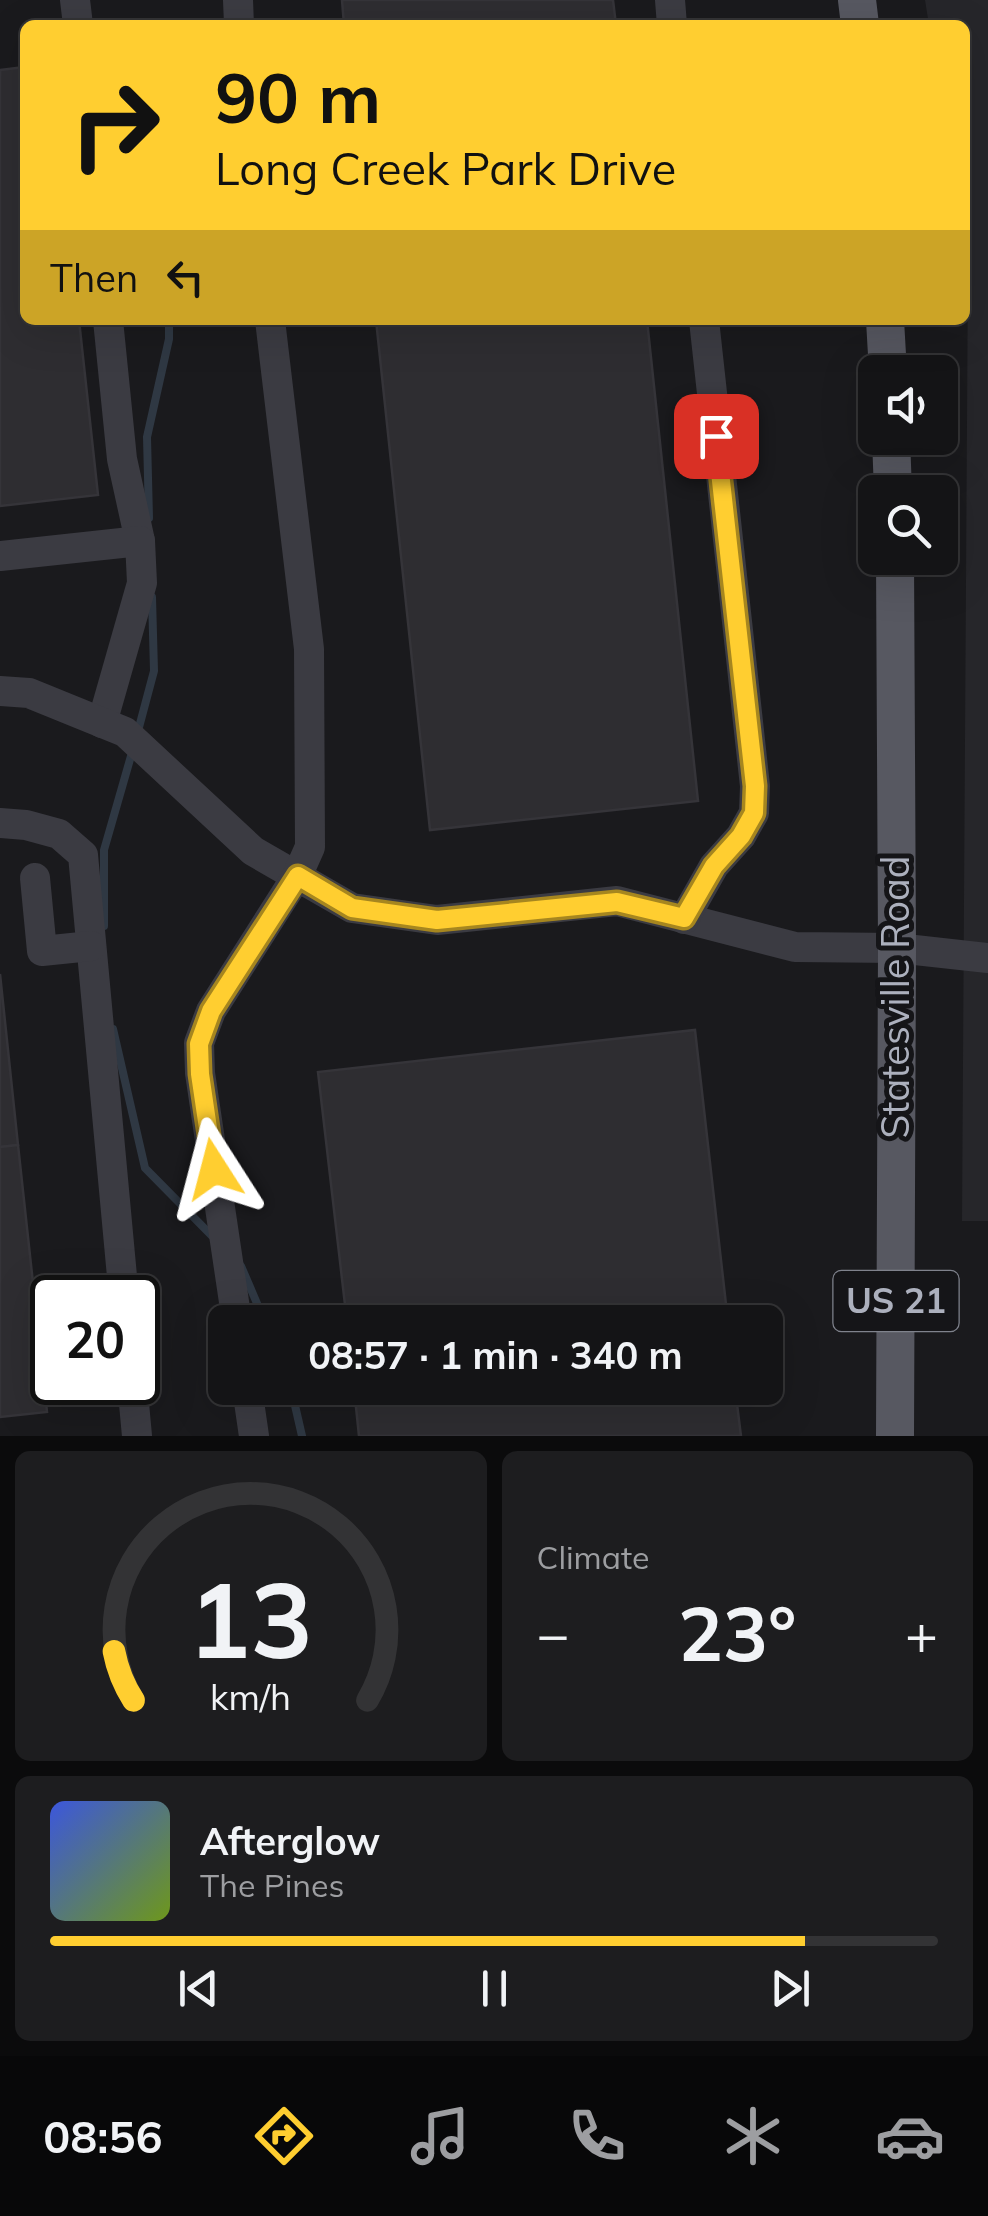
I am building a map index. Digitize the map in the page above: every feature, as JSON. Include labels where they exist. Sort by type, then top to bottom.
[{"type":"main road","points":[[885,325],[887,355]]},
{"type":"main road","name":"Statesville Road","points":[[895,575],[895,1436]]},
{"type":"street","points":[[102,723],[142,583],[140,541],[122,460],[108,325]]},
{"type":"street","points":[[234,1305],[200,1074],[199,1044],[211,1011],[298,876],[310,848],[309,649],[271,325]]},
{"type":"street","points":[[684,918],[714,866],[741,836],[754,813],[755,786],[705,325]]},
{"type":"street","points":[[0,556],[140,541]]},
{"type":"street","points":[[0,691],[29,693],[125,732],[252,850],[352,908],[437,920],[617,902],[795,946],[897,948],[988,958]]},
{"type":"street","points":[[0,823],[59,834],[82,855],[122,1275]]},
{"type":"street","points":[[35,878],[42,952],[91,946]]},
{"type":"street","points":[[135,1405],[138,1436]]},
{"type":"street","points":[[249,1405],[254,1436]]},
{"type":"shaded area","points":[[925,0],[988,0],[988,1221],[962,1221],[970,20],[928,20]]},
{"type":"building","points":[[342,0],[613,0],[615,20],[344,20]]},
{"type":"building","points":[[20,68],[20,325],[80,325],[98,495],[0,506],[0,70]]},
{"type":"building","points":[[377,325],[648,325],[698,801],[430,830]]},
{"type":"building","points":[[0,974],[18,1145],[0,1147]]},
{"type":"building","points":[[695,1030],[726,1305],[345,1305],[318,1072]]},
{"type":"building","points":[[18,1145],[32,1275],[30,1405],[46,1405],[47,1412],[0,1417],[0,1147]]},
{"type":"building","points":[[356,1405],[737,1405],[741,1436],[359,1436]]},
{"type":"waterway","points":[[149,518],[147,437],[169,325]]},
{"type":"waterway","points":[[138,731],[154,671],[152,597]]},
{"type":"waterway","points":[[104,926],[104,850],[133,749]]},
{"type":"waterway","points":[[113,1029],[145,1168],[214,1238]]},
{"type":"waterway","points":[[241,1266],[258,1305]]},
{"type":"waterway","points":[[295,1405],[302,1436]]},
{"type":"route","points":[[214,1169],[199,1044],[211,1011],[298,876],[352,908],[437,920],[617,902],[684,918],[714,866],[741,836],[754,813],[755,786],[716,436]]}]
